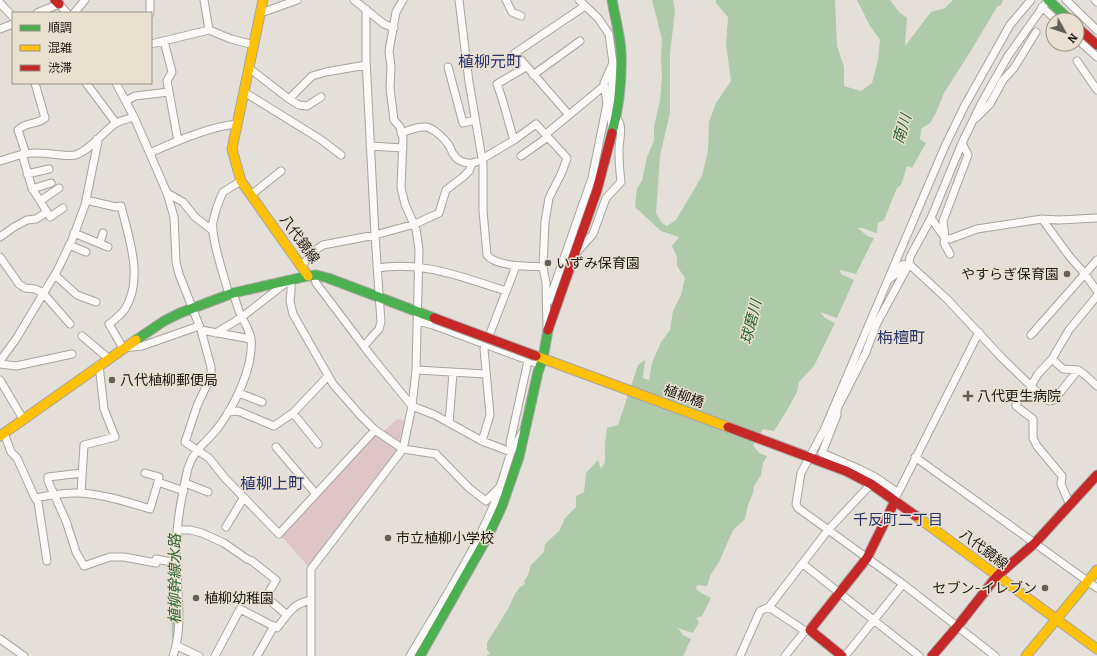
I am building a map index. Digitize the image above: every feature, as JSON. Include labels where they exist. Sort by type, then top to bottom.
[{"type":"street","points":[[75,12],[85,0]]},
{"type":"street","points":[[150,0],[150,12]]},
{"type":"street","points":[[204,0],[209,30]]},
{"type":"street","name":"八代鏡線","points":[[263,0],[232,149],[241,181],[301,266],[312,276],[328,278],[380,296],[540,360]]},
{"type":"street","points":[[261,14],[297,0]]},
{"type":"street","points":[[354,0],[384,24],[394,28]]},
{"type":"street","points":[[311,656],[311,568],[403,449],[412,406],[416,370],[419,249],[414,224],[405,204],[401,188],[403,138],[400,127],[394,120],[390,88],[389,51],[396,12],[403,0]]},
{"type":"street","points":[[459,0],[469,82],[482,159],[483,211],[487,255],[490,259],[516,266],[543,266]]},
{"type":"street","points":[[506,0],[512,12],[521,16]]},
{"type":"street","points":[[420,656],[489,534],[499,513],[519,457],[548,329],[596,190],[612,130],[613,63],[609,34],[598,18],[580,0]]},
{"type":"street","points":[[612,0],[621,51],[620,84],[613,116]]},
{"type":"street","points":[[995,656],[902,584],[798,508],[796,504],[801,473],[808,457],[824,430],[945,146],[964,105],[1010,25],[1031,0]]},
{"type":"street","points":[[1066,0],[1097,30]]},
{"type":"street","points":[[39,12],[57,2],[67,12]]},
{"type":"street","points":[[0,3],[12,17]]},
{"type":"street","points":[[896,496],[875,477],[822,452],[837,415],[837,409],[866,352],[877,323],[909,264],[910,257],[933,220],[962,143],[973,121],[1008,56],[1045,4],[1058,12]]},
{"type":"street","points":[[569,115],[515,54],[585,6]]},
{"type":"street","points":[[364,346],[380,326],[380,296],[375,235],[366,65],[366,9]]},
{"type":"street","points":[[0,29],[12,24]]},
{"type":"street","points":[[152,41],[164,40],[209,30],[231,39],[254,45]]},
{"type":"street","points":[[973,121],[990,104],[1003,80],[1014,68],[1036,32]]},
{"type":"street","points":[[1085,35],[1097,46]]},
{"type":"street","points":[[164,40],[172,72],[167,81],[178,141]]},
{"type":"street","points":[[533,75],[580,41]]},
{"type":"street","points":[[1085,46],[1097,57]]},
{"type":"street","points":[[1077,61],[1097,90]]},
{"type":"street","points":[[574,255],[593,234],[606,198],[621,182],[618,152],[621,137],[619,120],[613,116],[607,104],[604,86],[613,63]]},
{"type":"street","points":[[289,99],[312,76],[366,65]]},
{"type":"street","points":[[448,67],[463,123],[476,120]]},
{"type":"street","points":[[514,140],[509,125],[506,108],[497,84],[526,67]]},
{"type":"street","points":[[249,68],[299,105],[307,106],[321,97]]},
{"type":"street","points":[[35,84],[45,118],[42,121],[22,126],[18,130],[27,174],[32,189],[50,217],[63,208]]},
{"type":"street","points":[[87,84],[116,123]]},
{"type":"street","points":[[117,84],[134,116],[167,193],[174,217],[176,262],[179,274],[200,328],[211,367],[211,376],[197,406],[186,442],[209,458],[279,534],[375,430]]},
{"type":"street","points":[[521,156],[547,136],[569,115],[604,86]]},
{"type":"street","points":[[126,101],[135,96],[169,92]]},
{"type":"street","points":[[244,92],[320,139],[341,155]]},
{"type":"street","points":[[547,306],[592,178],[607,104]]},
{"type":"street","points":[[0,161],[24,154],[38,152],[68,156],[76,155],[84,151],[116,123],[134,116]]},
{"type":"street","points":[[150,154],[178,141],[227,125],[237,124]]},
{"type":"street","points":[[401,133],[427,127],[446,140],[455,157],[466,163],[472,164],[514,140],[536,124],[567,158],[549,198],[545,222],[543,266],[546,283],[546,325],[548,329]]},
{"type":"street","points":[[72,354],[16,366],[0,362],[16,339],[55,275],[69,245],[86,200],[98,141],[97,139]]},
{"type":"street","points":[[950,254],[944,243],[945,238],[943,221],[968,155],[962,143]]},
{"type":"street","points":[[370,146],[403,148]]},
{"type":"street","points":[[301,266],[323,245],[375,235],[414,224],[439,213],[446,190],[469,171],[472,164]]},
{"type":"street","points":[[27,174],[48,169]]},
{"type":"street","points":[[251,195],[281,171]]},
{"type":"street","points":[[173,656],[177,646],[178,606],[176,563],[178,530],[185,483],[191,461],[198,449],[212,435],[239,393],[248,368],[251,348],[251,339],[248,328],[231,294],[212,230],[213,222],[223,192],[241,181]]},
{"type":"street","points":[[32,189],[51,183]]},
{"type":"street","points":[[40,201],[59,188]]},
{"type":"street","points":[[167,193],[184,202],[195,217],[212,230]]},
{"type":"street","points":[[86,200],[116,207],[121,206],[125,221],[133,259],[133,291],[124,311],[109,324],[123,348]]},
{"type":"street","points":[[933,220],[947,211]]},
{"type":"street","points":[[0,237],[27,220],[36,219],[47,212]]},
{"type":"street","points":[[933,220],[945,238],[950,239],[977,229],[1042,219],[1059,220],[1097,218]]},
{"type":"street","points":[[1042,219],[1097,291]]},
{"type":"street","points":[[74,233],[108,247]]},
{"type":"street","points":[[100,244],[103,233]]},
{"type":"street","points":[[69,245],[86,252]]},
{"type":"street","points":[[0,257],[19,284],[24,288],[35,289],[44,293],[70,324]]},
{"type":"street","points":[[1031,335],[1097,260]]},
{"type":"street","points":[[885,307],[889,280],[902,265],[909,264]]},
{"type":"street","points":[[909,264],[948,300],[1008,364],[1049,401],[1054,400],[1078,370]]},
{"type":"street","points":[[377,268],[395,265],[419,266],[506,291]]},
{"type":"street","points":[[482,441],[490,415],[484,349],[516,266]]},
{"type":"street","points":[[55,275],[78,295],[96,302]]},
{"type":"street","points":[[46,561],[38,502],[2,434],[99,364],[164,321],[180,313],[231,294],[290,280],[312,276],[315,279],[316,283],[364,346],[412,406],[435,415],[482,441],[511,452]]},
{"type":"street","points":[[216,333],[242,317],[290,280]]},
{"type":"street","points":[[290,280],[290,301],[293,314],[328,376],[333,384],[375,430],[403,449],[436,454],[470,488],[486,501],[500,487]]},
{"type":"street","points":[[1070,505],[1060,484],[1062,476],[1033,438],[1033,419],[1016,406],[1016,404],[1032,387],[1038,374],[1052,359],[1069,330],[1097,296]]},
{"type":"street","points":[[418,321],[486,345],[540,360]]},
{"type":"street","points":[[123,348],[142,346],[200,328],[216,333],[251,339]]},
{"type":"street","points":[[785,656],[840,593],[867,558],[915,457],[979,332]]},
{"type":"street","points":[[82,336],[108,358]]},
{"type":"street","points":[[1052,359],[1063,369],[1078,370],[1097,386]]},
{"type":"street","points":[[511,452],[510,443],[540,360]]},
{"type":"street","name":"植柳橋","points":[[540,360],[808,457]]},
{"type":"street","points":[[81,493],[84,445],[114,437],[104,409],[99,364]]},
{"type":"street","points":[[416,370],[486,374]]},
{"type":"street","points":[[449,423],[453,373]]},
{"type":"street","points":[[228,412],[238,411],[274,426],[293,413],[328,376]]},
{"type":"street","points":[[0,380],[23,419]]},
{"type":"street","points":[[239,393],[262,402]]},
{"type":"street","points":[[293,413],[318,444]]},
{"type":"street","points":[[410,656],[474,547],[491,511],[511,452],[526,424]]},
{"type":"street","points":[[276,447],[316,494]]},
{"type":"street","name":"八代鏡線","points":[[808,457],[846,471],[896,496],[997,576],[1097,649]]},
{"type":"street","points":[[915,457],[1097,588]]},
{"type":"street","points":[[35,498],[81,493],[130,503],[150,510],[159,477],[145,472]]},
{"type":"street","points":[[82,473],[48,477],[48,481],[66,521],[76,552],[84,566],[110,557],[124,557],[156,563],[156,559],[176,563]]},
{"type":"street","points":[[932,656],[997,576],[1035,543],[1097,475]]},
{"type":"street","points":[[158,482],[184,491]]},
{"type":"street","points":[[185,483],[208,492]]},
{"type":"street","points":[[740,656],[760,612],[769,607],[828,530],[871,484]]},
{"type":"street","points":[[226,527],[244,497]]},
{"type":"street","points":[[178,530],[190,530],[202,533],[224,543],[261,567],[276,580],[266,598],[287,615]]},
{"type":"street","points":[[803,564],[919,656]]},
{"type":"street","points":[[1026,656],[1097,570]]},
{"type":"street","points":[[769,607],[808,630],[844,656],[902,584]]},
{"type":"street","points":[[215,656],[240,609],[277,628],[293,608],[300,602],[311,600]]},
{"type":"street","points":[[257,656],[274,626]]},
{"type":"street","points":[[0,639],[24,656]]},
{"type":"street","points":[[177,646],[199,656]]},
{"type":"shaded area","points":[[397,419],[406,421],[398,450],[367,494],[309,567],[280,535],[375,432],[383,432]]},
{"type":"water","points":[[652,0],[673,0],[675,11],[670,53],[670,113],[660,156],[656,213],[662,223],[667,226],[676,220],[702,176],[708,150],[709,122],[716,103],[731,81],[726,44],[728,17],[716,3],[716,0],[835,0],[837,46],[844,67],[844,86],[861,91],[872,83],[878,60],[880,40],[870,26],[857,0],[890,0],[899,12],[907,18],[905,46],[931,12],[945,8],[953,0],[1003,0],[1001,5],[997,7],[944,93],[936,113],[930,123],[921,129],[920,139],[926,143],[912,168],[907,166],[901,185],[897,188],[884,220],[878,223],[877,233],[863,228],[858,228],[867,236],[874,238],[856,274],[840,270],[841,274],[854,280],[837,318],[820,312],[825,318],[835,323],[814,366],[799,382],[797,392],[774,431],[763,429],[753,445],[759,453],[767,456],[763,463],[761,475],[754,486],[745,519],[733,530],[719,562],[711,574],[707,586],[697,585],[696,589],[711,598],[702,616],[696,618],[699,622],[693,633],[678,628],[683,635],[691,639],[683,656],[486,656],[490,653],[487,650],[487,643],[509,607],[515,594],[520,587],[525,584],[524,581],[528,575],[531,565],[544,552],[545,544],[559,531],[565,518],[576,507],[576,496],[584,492],[586,473],[598,460],[601,469],[605,462],[607,428],[618,425],[638,365],[645,360],[643,378],[649,380],[652,363],[661,342],[670,330],[673,311],[681,295],[685,278],[677,266],[677,257],[672,246],[679,237],[661,231],[635,207],[637,188],[642,181],[647,157],[654,141],[654,126],[660,101],[662,78],[662,39]]},
{"type":"waterway","name":"植柳幹線水路","points":[[173,568],[175,637]]},
{"type":"traffic: fast","points":[[612,0],[620,39],[621,62],[618,103],[612,133]]},
{"type":"traffic: fast","points":[[1048,0],[1061,12]]},
{"type":"traffic: fast","points":[[308,276],[316,275],[328,278],[434,318]]},
{"type":"traffic: fast","points":[[136,340],[164,321],[180,313],[233,293],[308,276]]},
{"type":"traffic: fast","points":[[420,656],[489,534],[502,506],[519,457],[538,372],[543,358],[548,330]]},
{"type":"traffic: slow","points":[[263,0],[232,149],[241,181],[308,276]]},
{"type":"traffic: slow","points":[[0,436],[136,340]]},
{"type":"traffic: slow","points":[[536,356],[728,427]]},
{"type":"traffic: slow","points":[[916,516],[1097,649]]},
{"type":"traffic: slow","points":[[1026,656],[1097,570]]},
{"type":"traffic: jam","points":[[55,0],[59,4]]},
{"type":"traffic: jam","points":[[1085,34],[1097,45]]},
{"type":"traffic: jam","points":[[548,330],[597,190],[612,133]]},
{"type":"traffic: jam","points":[[434,318],[536,356]]},
{"type":"traffic: jam","points":[[728,427],[846,471],[871,484],[916,516]]},
{"type":"traffic: jam","points":[[932,656],[997,576],[1035,543],[1097,475]]},
{"type":"traffic: jam","points":[[842,656],[810,630],[867,558],[895,501]]},
{"type":"place","name":"いずみ保育園","points":[[548,263]]},
{"type":"place","name":"やすらぎ保育園","points":[[1067,274]]},
{"type":"place","name":"八代植柳郵便局","points":[[112,380]]},
{"type":"place","name":"八代更生病院","points":[[968,396]]},
{"type":"place","name":"市立植柳小学校","points":[[388,538]]},
{"type":"place","name":"セブン-イレブン","points":[[1045,588]]},
{"type":"place","name":"植柳幼稚園","points":[[196,598]]},
{"type":"district","name":"植柳元町","points":[[490,61]]},
{"type":"district","name":"栴檀町","points":[[901,337]]},
{"type":"district","name":"植柳上町","points":[[272,483]]},
{"type":"district","name":"千反町二丁目","points":[[898,520]]},
{"type":"water label","name":"南川","points":[[902,129]]},
{"type":"water label","name":"球磨川","points":[[751,322]]}]
